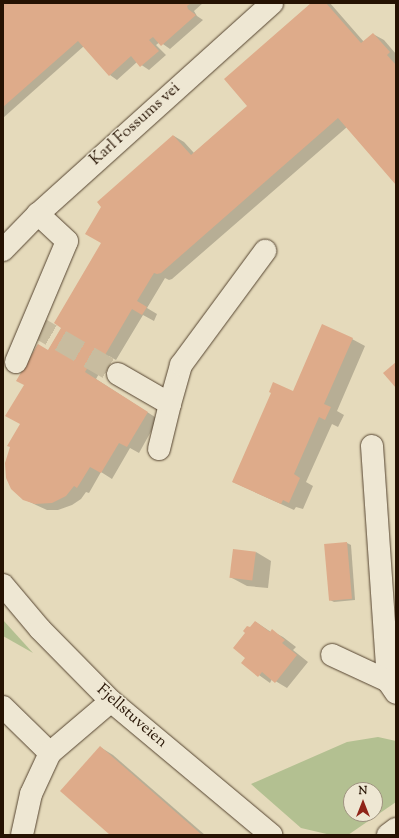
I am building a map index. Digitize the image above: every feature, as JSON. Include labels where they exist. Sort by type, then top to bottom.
[{"type":"street","name":"Karl Fossums vei","points":[[3,250],[38,214],[272,3]]},
{"type":"street","points":[[16,362],[67,241],[38,214]]},
{"type":"street","points":[[159,449],[181,365],[265,250]]},
{"type":"street","points":[[118,374],[170,404]]},
{"type":"street","points":[[372,446],[392,687]]},
{"type":"street","name":"Fjellstuveien","points":[[3,585],[40,629],[111,701],[271,835]]},
{"type":"street","points":[[332,655],[392,687]]},
{"type":"street","points":[[22,835],[31,794],[50,754],[111,701]]},
{"type":"street","points":[[3,707],[50,754]]},
{"type":"street","points":[[388,835],[396,829]]},
{"type":"green space","points":[[3,620],[33,653],[3,636]]},
{"type":"green space","points":[[378,737],[396,741],[396,802],[383,811],[383,782],[343,782],[343,822],[367,822],[348,835],[331,835],[301,828],[251,784],[347,742]]},
{"type":"building","points":[[3,3],[191,3],[187,6],[188,9],[196,15],[161,46],[153,37],[149,40],[159,51],[140,67],[131,56],[109,76],[78,41],[3,107]]},
{"type":"building","points":[[311,3],[326,3],[361,43],[373,33],[390,52],[387,55],[396,65],[396,185],[338,118],[161,273],[154,273],[137,301],[147,307],[142,315],[132,309],[105,355],[98,350],[85,372],[148,412],[127,447],[119,443],[101,473],[90,467],[77,488],[74,486],[66,496],[52,503],[35,504],[23,500],[11,489],[6,478],[5,463],[10,447],[7,446],[20,424],[5,416],[24,385],[16,381],[38,344],[48,350],[61,328],[54,323],[101,243],[85,234],[101,207],[97,202],[173,135],[191,155],[247,106],[224,79]]},
{"type":"building","points":[[322,324],[353,338],[324,404],[331,407],[325,420],[319,417],[294,474],[300,478],[289,503],[283,500],[281,504],[232,482],[271,393],[269,392],[273,382],[293,391]]},
{"type":"building","points":[[396,362],[396,388],[383,373]]},
{"type":"building","points":[[347,542],[352,599],[329,601],[324,544]]},
{"type":"building","points":[[233,549],[256,552],[252,581],[229,578]]},
{"type":"building","points":[[255,621],[270,632],[272,629],[285,640],[282,643],[297,655],[275,683],[262,672],[258,677],[241,663],[245,658],[233,648],[245,633],[243,631],[247,626],[250,627]]},
{"type":"building","points":[[100,746],[202,835],[110,835],[60,791]]},
{"type":"tunnel","points":[[32,324],[118,374]]}]
